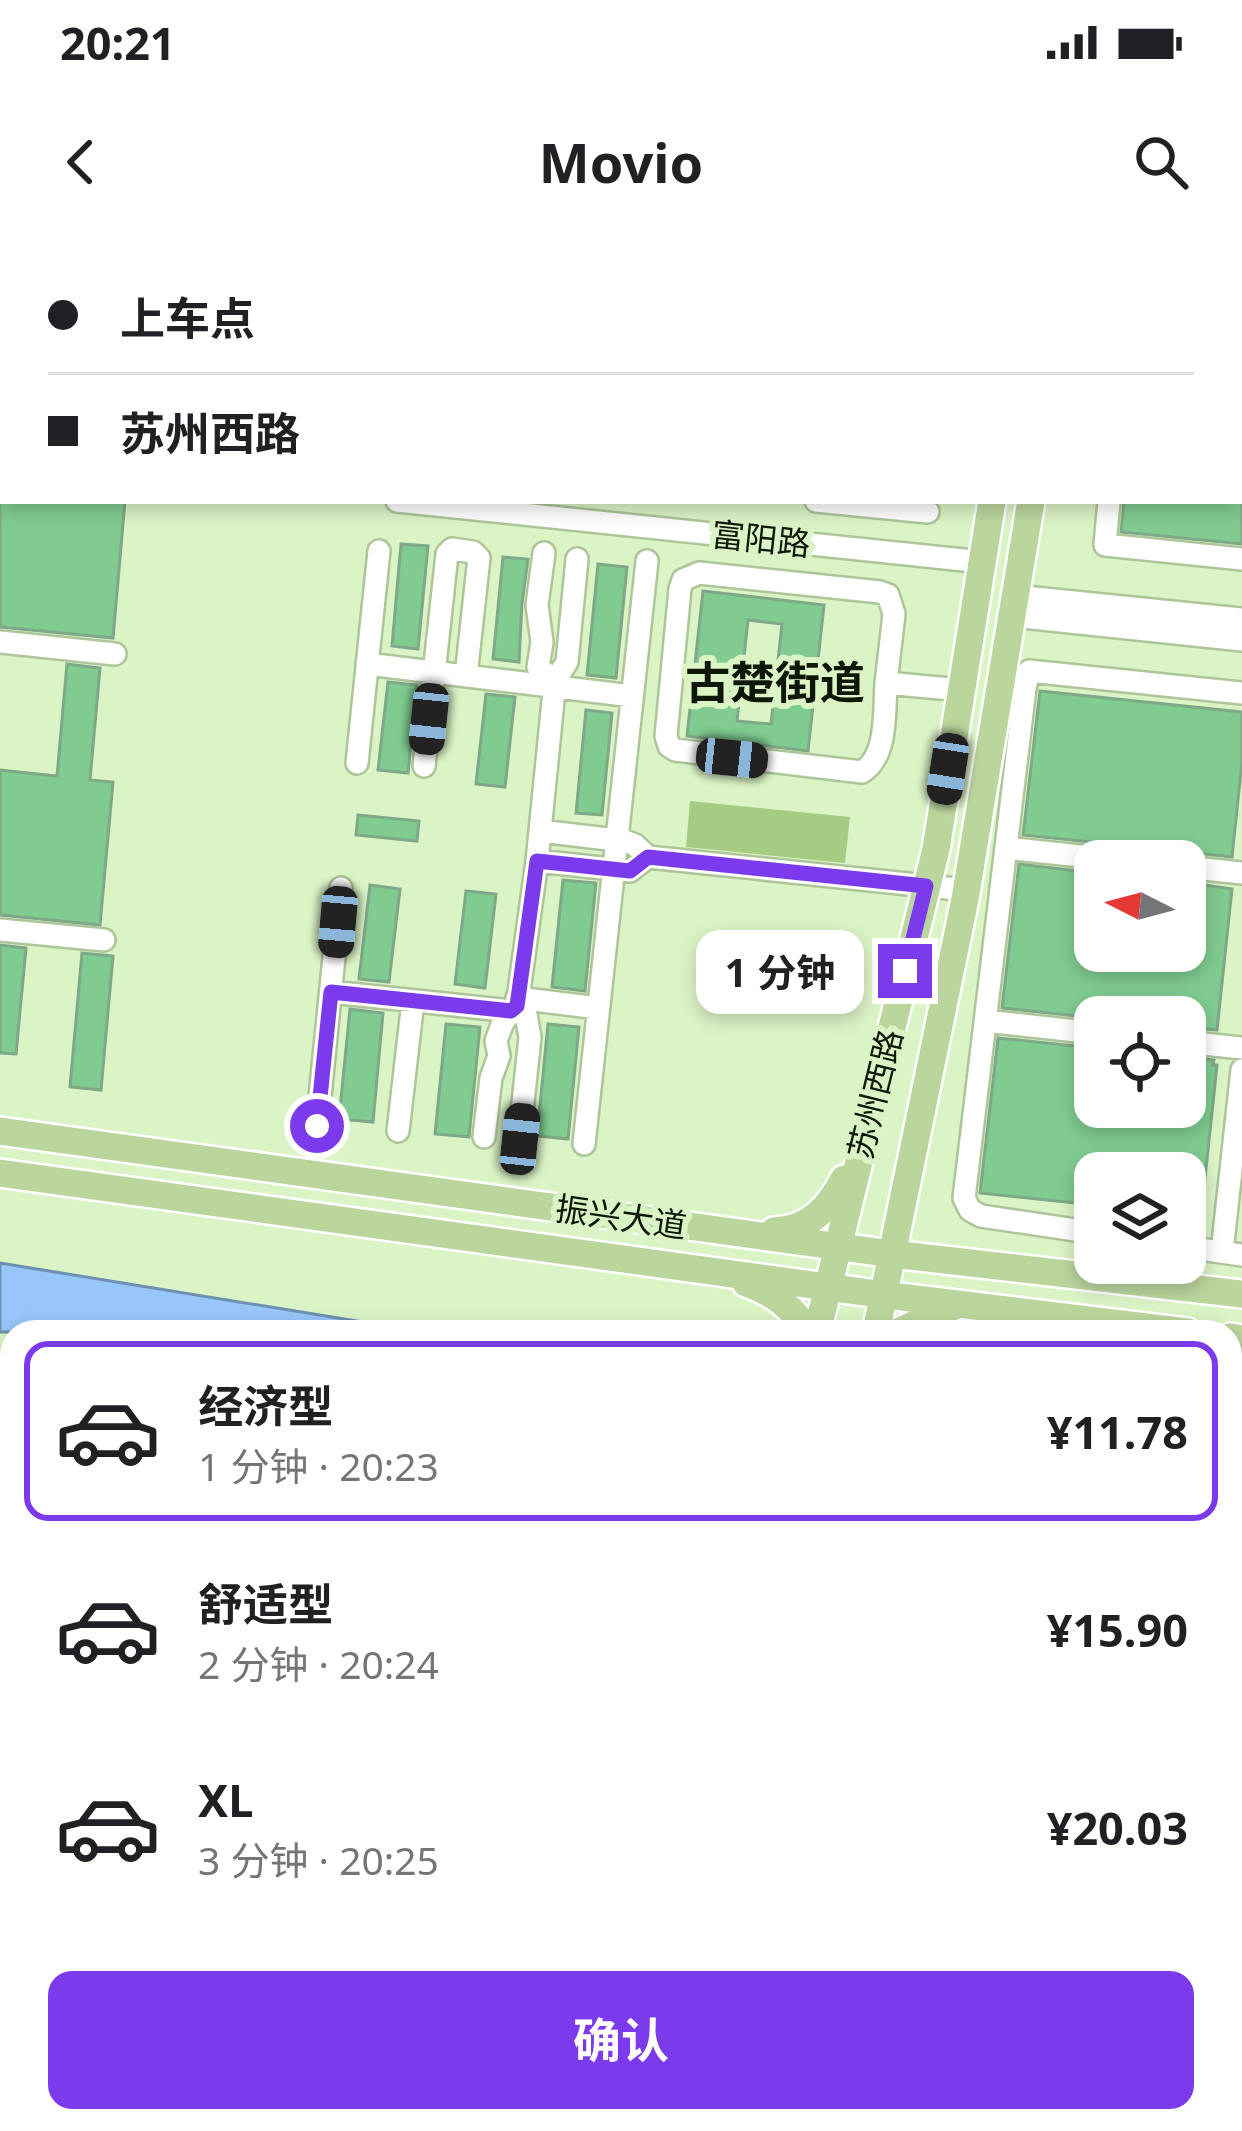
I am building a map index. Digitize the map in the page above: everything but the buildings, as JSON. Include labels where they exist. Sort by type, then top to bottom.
[{"type":"main road","name":"苏州西路","points":[[821,1320],[936,849],[992,504]]},
{"type":"main road","name":"苏州西路","points":[[879,1320],[967,890],[1031,504]]},
{"type":"main road","name":"振兴大道","points":[[0,1131],[892,1254],[1242,1294]]},
{"type":"main road","points":[[734,1232],[788,1231],[815,1217],[832,1202],[863,1143]]},
{"type":"main road","name":"振兴大道","points":[[0,1173],[1089,1320]]},
{"type":"main road","points":[[854,1180],[903,1195],[915,1232],[953,1261]]},
{"type":"main road","points":[[707,1270],[767,1290],[799,1320]]},
{"type":"main road","points":[[919,1320],[960,1304]]},
{"type":"street","name":"富阳路","points":[[426,504],[982,562]]},
{"type":"street","points":[[847,504],[928,512]]},
{"type":"street","points":[[1109,504],[1105,544],[1242,559]]},
{"type":"street","points":[[424,766],[447,554],[452,549],[479,557],[466,676]]},
{"type":"street","points":[[357,764],[380,551]]},
{"type":"street","points":[[544,553],[537,605],[542,641],[538,667],[554,683]]},
{"type":"street","points":[[484,1137],[491,1078],[499,1056],[496,1041],[515,1005],[537,861],[554,683],[567,662],[577,559]]},
{"type":"street","points":[[584,1144],[647,560]]},
{"type":"street","points":[[699,572],[888,596],[894,614],[886,683],[879,751],[875,762],[862,772],[675,750],[666,736],[683,580],[699,572]]},
{"type":"street","points":[[1014,606],[1242,619]]},
{"type":"street","points":[[1014,606],[1242,640]]},
{"type":"street","points":[[0,642],[115,654]]},
{"type":"street","points":[[368,664],[632,695]]},
{"type":"street","points":[[1074,1230],[981,1216],[970,1210],[964,1198],[1029,671],[1242,693]]},
{"type":"street","points":[[886,683],[961,690]]},
{"type":"street","points":[[540,831],[616,840],[635,845],[648,857],[967,890]]},
{"type":"street","points":[[1006,848],[1074,855]]},
{"type":"street","points":[[537,861],[630,871],[648,857]]},
{"type":"street","points":[[1206,869],[1242,873]]},
{"type":"street","points":[[317,1126],[341,888]]},
{"type":"street","points":[[0,930],[104,940]]},
{"type":"street","points":[[331,992],[413,1001],[598,1008]]},
{"type":"street","points":[[398,1130],[413,1001]]},
{"type":"street","points":[[515,1005],[525,1010],[530,1037],[520,1139]]},
{"type":"street","points":[[985,1022],[1074,1031]]},
{"type":"street","points":[[1206,1044],[1242,1048]]},
{"type":"street","points":[[1232,1253],[1242,1070]]},
{"type":"street","points":[[656,1263],[662,1222]]},
{"type":"street","points":[[1048,1315],[1054,1273]]},
{"type":"green space","points":[[690,801],[850,817],[845,863],[686,847]]},
{"type":"water","points":[[0,1263],[350,1320],[0,1320]]},
{"type":"district","name":"古楚街道","points":[[775,683]]},
{"type":"route","points":[[317,1126],[331,992],[511,1011],[517,1006],[537,861],[630,871],[648,857],[926,886],[905,971]]}]
